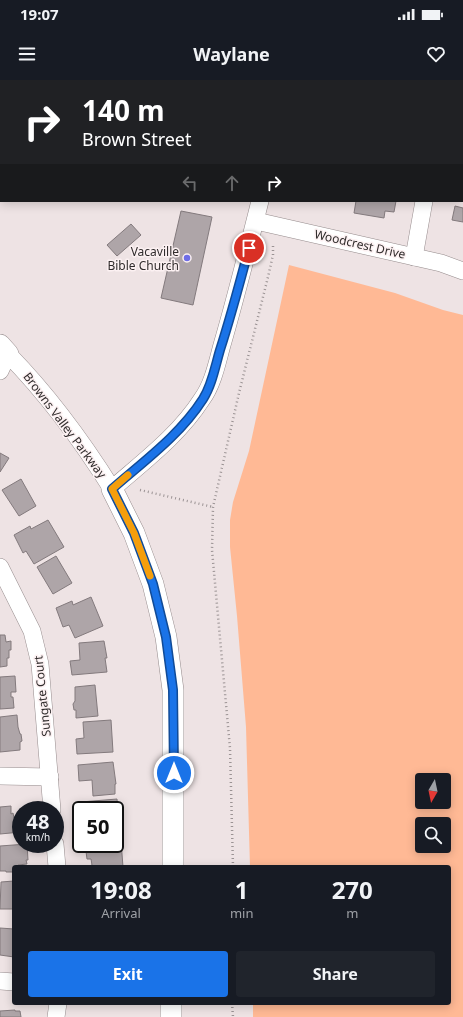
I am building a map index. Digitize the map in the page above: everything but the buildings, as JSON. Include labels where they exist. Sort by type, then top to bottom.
[{"type":"main road","points":[[112,489],[134,533],[153,584],[166,637],[173,690],[173,865]]},
{"type":"main road","points":[[171,1005],[171,1017]]},
{"type":"street","points":[[112,489],[184,425],[203,398],[212,378],[231,315],[260,202]]},
{"type":"street","points":[[414,257],[424,202]]},
{"type":"street","name":"Woodcrest Drive","points":[[256,221],[414,257],[463,271]]},
{"type":"street","name":"Browns Valley Parkway","points":[[3,357],[38,386],[94,460],[112,489]]},
{"type":"street","name":"Sungate Court","points":[[0,567],[32,631],[40,664],[51,801]]},
{"type":"street","points":[[0,776],[50,777]]},
{"type":"street","points":[[56,853],[57,865]]},
{"type":"street","points":[[0,981],[12,982]]},
{"type":"street","points":[[56,1017],[58,1005]]},
{"type":"path","points":[[233,865],[230,748],[223,655],[212,550],[213,507],[271,262],[273,245]]},
{"type":"path","points":[[140,490],[213,507]]},
{"type":"path","points":[[232,1005],[233,1017]]},
{"type":"shaded area","points":[[289,265],[395,293],[443,310],[463,315],[463,1017],[253,1017],[253,1005],[451,1005],[451,865],[250,865],[246,727],[230,547],[230,520],[233,502],[249,451]]},
{"type":"slow traffic","points":[[128,475],[112,489],[134,533],[150,576]]},
{"type":"place","name":"Vacaville Bible Church","points":[[187,258]]},
{"type":"route","points":[[174,773],[173,690],[166,637],[153,584],[134,533],[112,489],[184,425],[203,398],[212,378],[249,248]]}]
